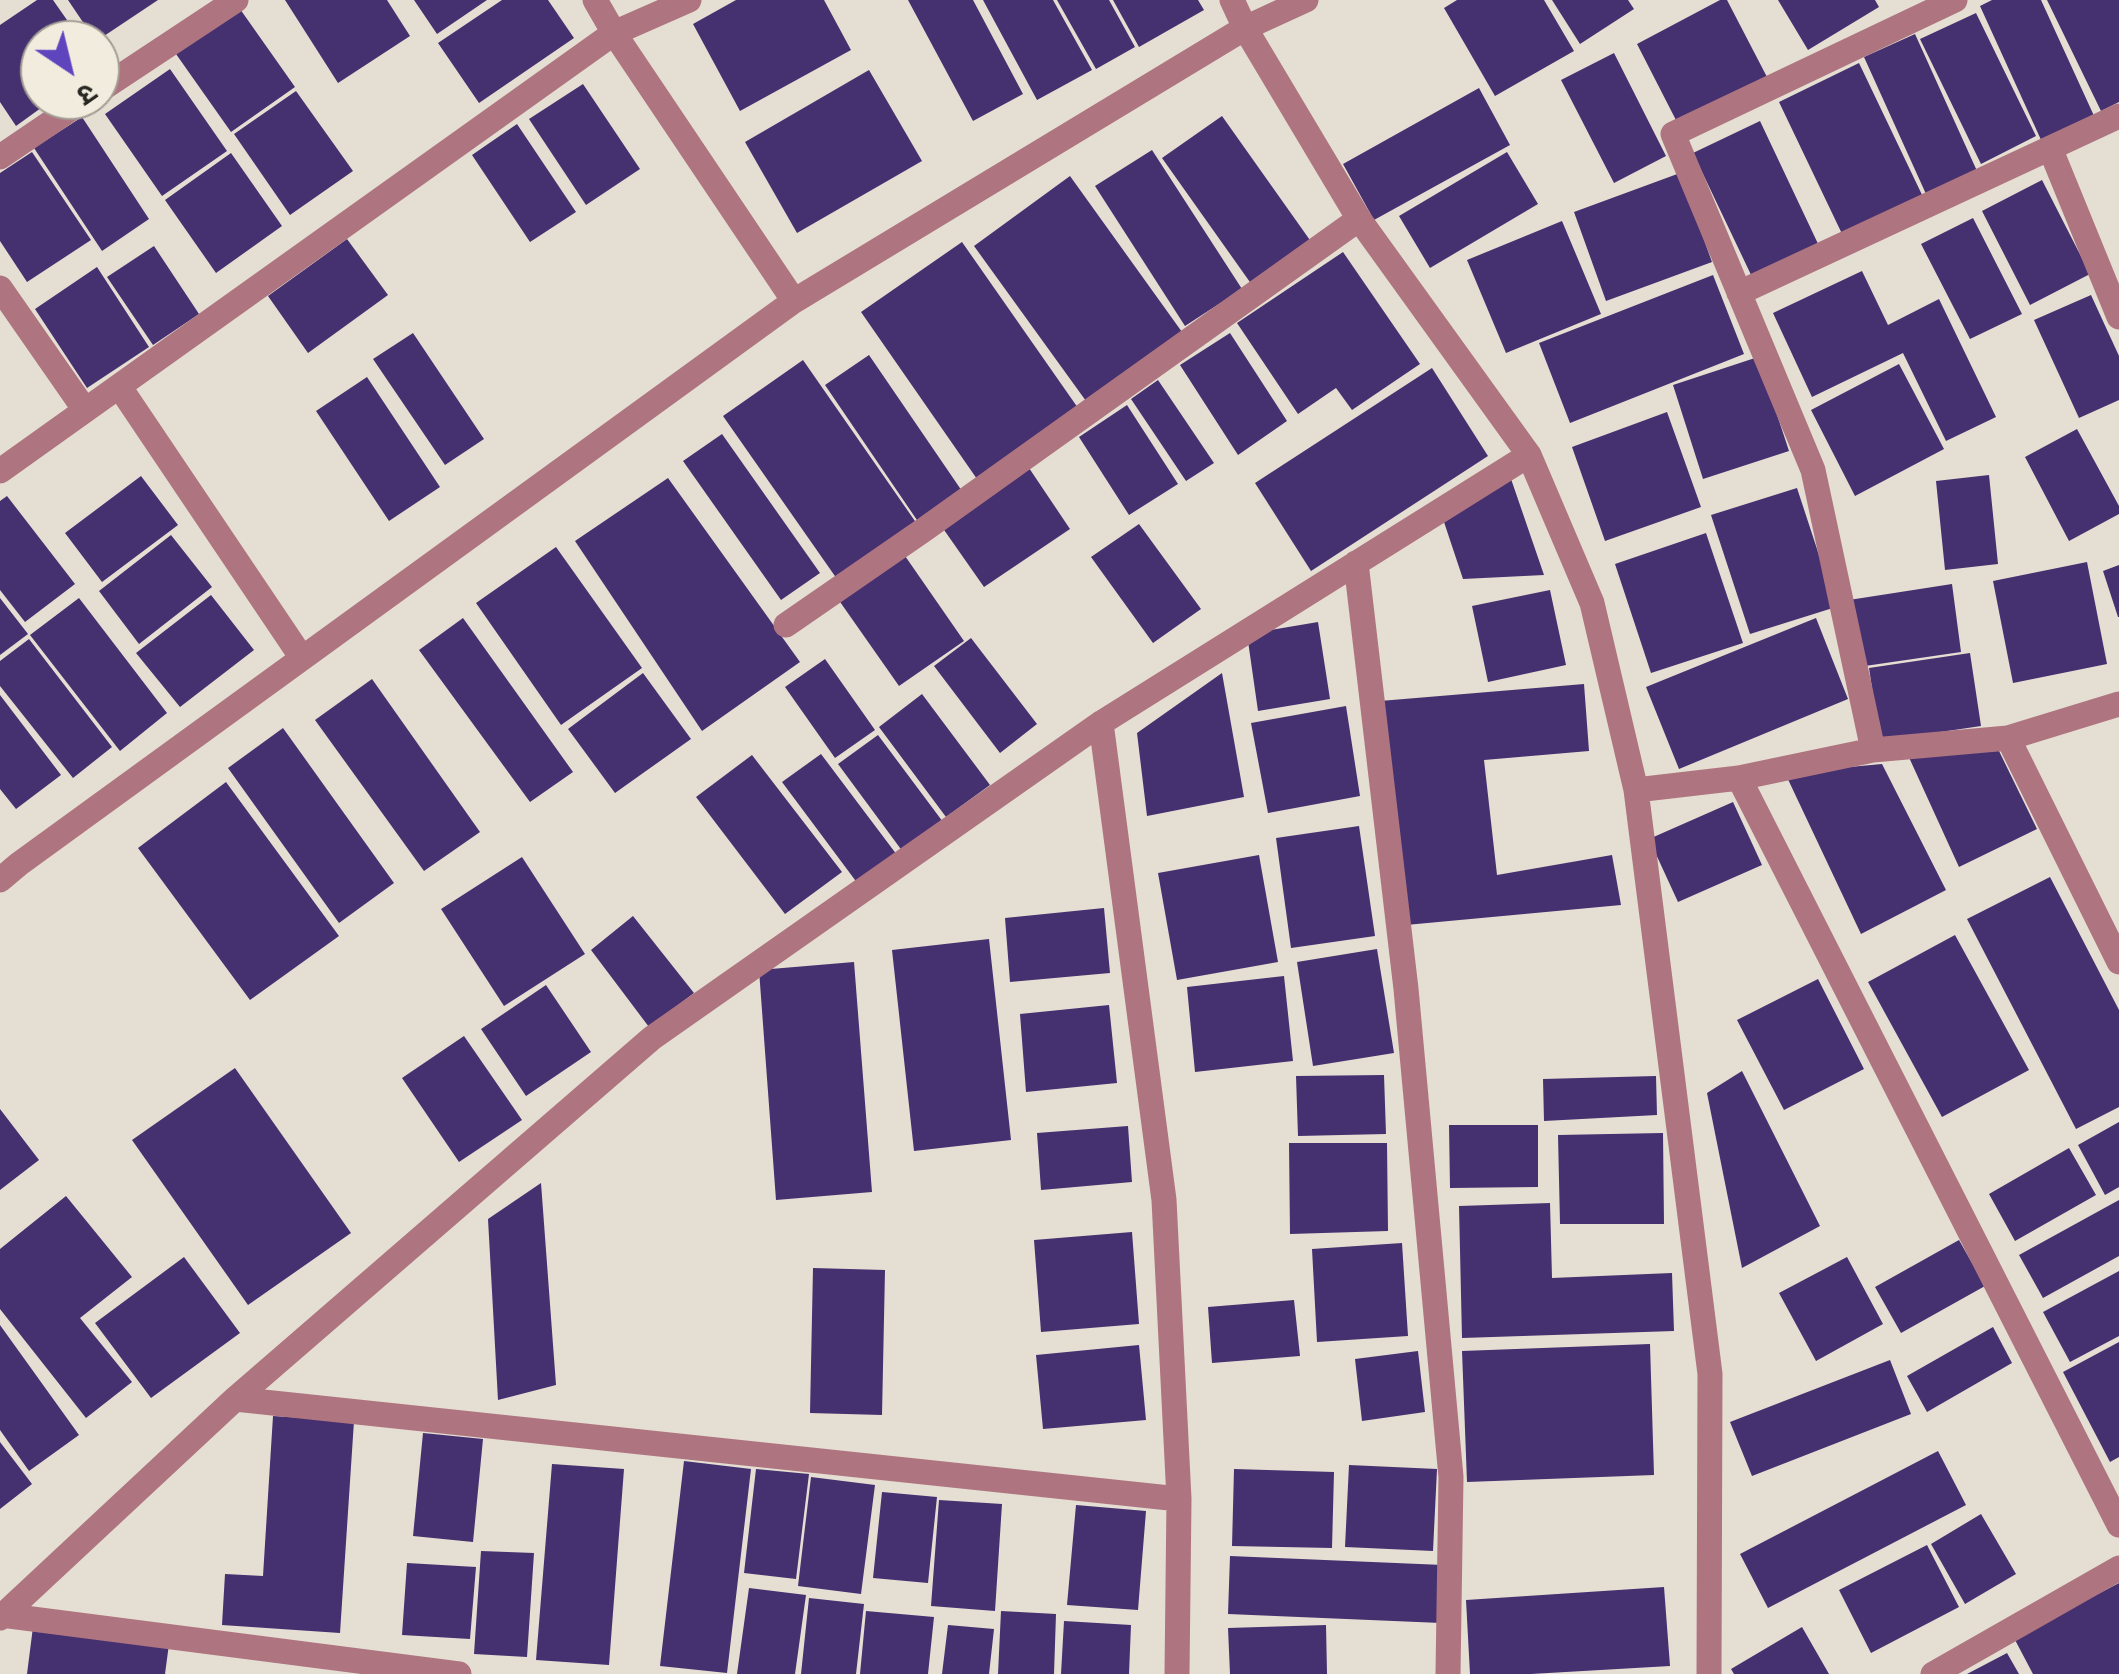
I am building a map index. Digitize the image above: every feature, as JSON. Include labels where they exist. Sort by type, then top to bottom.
[{"type":"street","points":[[595,0],[794,301]]},
{"type":"street","points":[[0,471],[614,34],[689,0]]},
{"type":"street","points":[[1232,0],[1359,218],[1529,454],[1592,603],[1636,790],[1710,1374],[1709,1674]]},
{"type":"street","points":[[0,880],[794,301],[1245,28],[1306,0]]},
{"type":"street","points":[[1873,750],[1813,470],[1674,134],[1955,0]]},
{"type":"street","points":[[120,76],[220,4]]},
{"type":"street","points":[[1739,293],[2119,116]]},
{"type":"street","points":[[2,149],[51,120]]},
{"type":"street","points":[[2050,148],[2119,317]]},
{"type":"street","points":[[786,626],[1359,218]]},
{"type":"street","points":[[0,288],[85,410]]},
{"type":"street","points":[[120,386],[302,658]]},
{"type":"street","points":[[0,1617],[235,1399],[652,1038],[1101,723],[1529,454]]},
{"type":"street","points":[[1356,563],[1406,989],[1451,1477],[1448,1674]]},
{"type":"street","points":[[1636,790],[1738,778],[1873,750],[2008,738],[2119,704]]},
{"type":"street","points":[[1101,723],[1164,1200],[1179,1499],[1177,1674]]},
{"type":"street","points":[[2008,738],[2119,962]]},
{"type":"street","points":[[1738,778],[2119,1525]]},
{"type":"street","points":[[235,1399],[1179,1499]]},
{"type":"street","points":[[1934,1674],[2119,1568]]},
{"type":"street","points":[[0,1617],[459,1674]]},
{"type":"building","points":[[37,0],[53,0],[67,20],[20,20],[20,120],[24,120],[16,126],[0,102],[0,25]]},
{"type":"building","points":[[68,0],[158,0],[120,25],[120,20],[82,20]]},
{"type":"building","points":[[285,0],[387,0],[410,36],[338,83]]},
{"type":"building","points":[[414,0],[487,0],[437,34]]},
{"type":"building","points":[[502,0],[548,0],[574,38],[479,103],[438,43]]},
{"type":"building","points":[[736,0],[824,0],[851,50],[740,111],[693,24]]},
{"type":"building","points":[[908,0],[973,0],[1023,94],[973,121]]},
{"type":"building","points":[[983,0],[1053,0],[1092,70],[1037,100]]},
{"type":"building","points":[[1057,0],[1109,0],[1135,47],[1096,69]]},
{"type":"building","points":[[1113,0],[1198,0],[1204,10],[1139,47]]},
{"type":"building","points":[[1457,0],[1544,0],[1574,51],[1495,96],[1444,8]]},
{"type":"building","points":[[1552,0],[1628,0],[1634,9],[1580,44]]},
{"type":"building","points":[[1720,0],[1727,0],[1767,77],[1678,124],[1637,44]]},
{"type":"building","points":[[1778,0],[1875,0],[1879,7],[1808,50]]},
{"type":"building","points":[[1992,0],[2041,0],[2095,118],[2042,142],[1980,6]]},
{"type":"building","points":[[2047,0],[2119,0],[2119,102],[2101,111]]},
{"type":"building","points":[[240,9],[295,87],[231,132],[176,54]]},
{"type":"building","points":[[1976,13],[2036,136],[1981,164],[1920,39]]},
{"type":"building","points":[[1915,34],[1977,171],[1926,194],[1864,57]]},
{"type":"building","points":[[1614,53],[1666,156],[1614,183],[1561,80]]},
{"type":"building","points":[[1859,63],[1924,199],[1844,238],[1779,102]]},
{"type":"building","points":[[170,69],[227,151],[162,196],[109,120],[120,120],[120,104]]},
{"type":"building","points":[[869,70],[922,161],[797,233],[745,142]]},
{"type":"building","points":[[583,84],[640,169],[586,205],[529,119]]},
{"type":"building","points":[[1479,88],[1510,145],[1374,220],[1343,164]]},
{"type":"building","points":[[296,91],[353,171],[290,215],[234,134]]},
{"type":"building","points":[[1222,116],[1312,243],[1252,285],[1162,158]]},
{"type":"building","points":[[77,120],[84,120],[149,219],[102,251],[34,148]]},
{"type":"building","points":[[1760,121],[1820,248],[1753,279],[1693,153]]},
{"type":"building","points":[[517,124],[576,212],[530,242],[472,155]]},
{"type":"building","points":[[1152,150],[1242,289],[1185,326],[1095,186]]},
{"type":"building","points":[[32,152],[91,240],[27,282],[0,241],[0,173]]},
{"type":"building","points":[[1507,152],[1538,204],[1430,268],[1399,216]]},
{"type":"building","points":[[231,153],[282,226],[216,273],[165,200]]},
{"type":"building","points":[[1680,173],[1712,262],[1606,301],[1574,212]]},
{"type":"building","points":[[1070,176],[1182,332],[1086,401],[974,246]]},
{"type":"building","points":[[2042,180],[2090,274],[2030,305],[1982,211]]},
{"type":"building","points":[[1973,218],[2022,314],[1970,339],[1921,244]]},
{"type":"building","points":[[1562,221],[1601,314],[1506,353],[1467,260]]},
{"type":"building","points":[[347,239],[388,295],[308,353],[268,296]]},
{"type":"building","points":[[962,242],[1078,408],[977,479],[861,312]]},
{"type":"building","points":[[154,246],[199,314],[153,345],[107,277]]},
{"type":"building","points":[[1343,252],[1420,364],[1352,410],[1336,388],[1298,414],[1237,323]]},
{"type":"building","points":[[97,267],[149,347],[87,388],[35,309]]},
{"type":"building","points":[[1862,271],[1888,325],[1939,299],[1996,417],[1946,441],[1903,353],[1812,397],[1773,313]]},
{"type":"building","points":[[1713,275],[1744,354],[1570,423],[1539,343]]},
{"type":"building","points":[[2091,295],[2119,356],[2119,400],[2079,418],[2034,320]]},
{"type":"building","points":[[413,333],[484,439],[445,465],[373,359]]},
{"type":"building","points":[[1230,333],[1287,421],[1238,455],[1180,365]]},
{"type":"building","points":[[869,355],[964,494],[919,523],[825,385]]},
{"type":"building","points":[[1758,357],[1789,451],[1703,479],[1673,385]]},
{"type":"building","points":[[803,360],[917,524],[837,579],[723,416]]},
{"type":"building","points":[[1899,364],[1944,449],[1855,496],[1811,410]]},
{"type":"building","points":[[1432,368],[1488,456],[1311,571],[1255,483]]},
{"type":"building","points":[[367,377],[440,487],[389,521],[316,411]]},
{"type":"building","points":[[1158,380],[1214,463],[1186,481],[1131,399]]},
{"type":"building","points":[[1127,405],[1178,484],[1129,515],[1079,437]]},
{"type":"building","points":[[1667,412],[1701,507],[1605,541],[1572,447]]},
{"type":"building","points":[[2077,429],[2119,506],[2119,514],[2069,541],[2025,457]]},
{"type":"building","points":[[722,434],[820,573],[781,600],[683,461]]},
{"type":"building","points":[[1029,468],[1070,529],[984,587],[942,527]]},
{"type":"building","points":[[1989,475],[1998,564],[1945,570],[1936,481]]},
{"type":"building","points":[[141,476],[178,525],[102,582],[65,533]]},
{"type":"building","points":[[1510,476],[1544,575],[1463,579],[1443,519]]},
{"type":"building","points":[[668,478],[800,662],[702,731],[575,541]]},
{"type":"building","points":[[1797,488],[1836,607],[1750,634],[1711,515]]},
{"type":"building","points":[[7,496],[75,584],[25,622],[0,590],[0,501]]},
{"type":"building","points":[[1139,524],[1201,609],[1153,643],[1091,557]]},
{"type":"building","points":[[1706,533],[1743,643],[1651,673],[1615,564]]},
{"type":"building","points":[[171,535],[212,587],[139,644],[99,591]]},
{"type":"building","points":[[556,547],[642,668],[561,725],[476,603]]},
{"type":"building","points":[[903,553],[964,641],[899,686],[838,599]]},
{"type":"building","points":[[2087,562],[2107,664],[2013,683],[1993,581]]},
{"type":"building","points":[[2119,565],[2119,617],[2118,617],[2103,571]]},
{"type":"building","points":[[1952,584],[1961,652],[1858,667],[1849,600]]},
{"type":"building","points":[[1550,590],[1566,665],[1488,682],[1472,606]]},
{"type":"building","points":[[211,595],[254,650],[180,707],[136,653]]},
{"type":"building","points":[[0,598],[28,634],[0,655]]},
{"type":"building","points":[[79,598],[167,713],[120,751],[30,635]]},
{"type":"building","points":[[463,618],[573,772],[530,802],[419,650]]},
{"type":"building","points":[[1816,618],[1848,699],[1679,769],[1646,687]]},
{"type":"building","points":[[1318,622],[1330,699],[1258,711],[1247,634]]},
{"type":"building","points":[[971,638],[1037,724],[1000,753],[934,666]]},
{"type":"building","points":[[29,639],[112,747],[73,778],[0,686],[0,661]]},
{"type":"building","points":[[1970,653],[1981,726],[1880,741],[1869,668]]},
{"type":"building","points":[[825,659],[875,730],[835,758],[785,687]]},
{"type":"building","points":[[643,673],[691,739],[615,793],[568,729]]},
{"type":"building","points":[[1222,673],[1244,797],[1147,816],[1137,733]]},
{"type":"building","points":[[372,679],[480,832],[424,871],[315,720]]},
{"type":"building","points":[[1584,684],[1589,751],[1484,760],[1497,875],[1612,855],[1621,905],[1406,925],[1380,701]]},
{"type":"building","points":[[922,694],[990,785],[946,817],[879,727]]},
{"type":"building","points":[[0,695],[61,775],[16,809],[0,789]]},
{"type":"building","points":[[1346,706],[1360,796],[1268,813],[1251,723]]},
{"type":"building","points":[[283,728],[394,883],[339,923],[228,768]]},
{"type":"building","points":[[878,735],[943,822],[903,852],[838,764]]},
{"type":"building","points":[[1999,751],[2037,829],[1959,867],[1907,753]]},
{"type":"building","points":[[821,754],[897,855],[858,884],[782,782]]},
{"type":"building","points":[[752,755],[842,872],[785,914],[696,797]]},
{"type":"building","points":[[1882,764],[1946,890],[1861,934],[1785,773]]},
{"type":"building","points":[[226,782],[339,936],[250,1000],[138,848]]},
{"type":"building","points":[[1733,802],[1762,865],[1678,902],[1649,839]]},
{"type":"building","points":[[1359,826],[1375,936],[1291,948],[1276,838]]},
{"type":"building","points":[[1259,855],[1278,962],[1177,980],[1158,873]]},
{"type":"building","points":[[522,857],[585,954],[504,1006],[441,909]]},
{"type":"building","points":[[2050,877],[2119,1010],[2119,1107],[2076,1129],[1967,919]]},
{"type":"building","points":[[1104,908],[1110,973],[1010,982],[1005,918]]},
{"type":"building","points":[[633,916],[694,993],[649,1027],[591,950]]},
{"type":"building","points":[[1955,935],[2029,1070],[1942,1117],[1868,982]]},
{"type":"building","points":[[989,939],[1011,1140],[914,1151],[892,950]]},
{"type":"building","points":[[1377,949],[1394,1053],[1313,1066],[1297,962]]},
{"type":"building","points":[[854,962],[872,1192],[776,1200],[759,970]]},
{"type":"building","points":[[1284,976],[1293,1061],[1195,1072],[1187,987]]},
{"type":"building","points":[[1818,979],[1864,1069],[1784,1110],[1737,1020]]},
{"type":"building","points":[[546,985],[591,1052],[526,1096],[481,1029]]},
{"type":"building","points":[[1109,1005],[1117,1083],[1026,1092],[1020,1014]]},
{"type":"building","points":[[464,1036],[522,1120],[459,1162],[402,1078]]},
{"type":"building","points":[[235,1068],[351,1233],[248,1305],[132,1140]]},
{"type":"building","points":[[1742,1071],[1820,1226],[1742,1268],[1707,1093]]},
{"type":"building","points":[[1384,1075],[1386,1134],[1298,1136],[1296,1076]]},
{"type":"building","points":[[1656,1076],[1657,1115],[1544,1121],[1543,1079]]},
{"type":"building","points":[[0,1109],[39,1160],[0,1190]]},
{"type":"building","points":[[2119,1122],[2119,1187],[2105,1195],[2078,1145]]},
{"type":"building","points":[[1449,1125],[1538,1125],[1538,1187],[1450,1188]]},
{"type":"building","points":[[1128,1126],[1132,1182],[1041,1190],[1037,1133]]},
{"type":"building","points":[[1663,1133],[1664,1224],[1560,1224],[1558,1135]]},
{"type":"building","points":[[1289,1143],[1387,1143],[1388,1231],[1290,1234]]},
{"type":"building","points":[[2069,1148],[2096,1195],[2015,1241],[1989,1194]]},
{"type":"building","points":[[541,1183],[556,1385],[498,1400],[488,1219]]},
{"type":"building","points":[[66,1196],[132,1277],[80,1318],[132,1382],[86,1418],[0,1309],[0,1249]]},
{"type":"building","points":[[2119,1200],[2119,1256],[2043,1298],[2019,1255]]},
{"type":"building","points":[[1550,1203],[1552,1278],[1672,1273],[1674,1331],[1462,1338],[1459,1206]]},
{"type":"building","points":[[1132,1232],[1139,1324],[1041,1332],[1034,1240]]},
{"type":"building","points":[[1959,1240],[1985,1286],[1901,1333],[1875,1287]]},
{"type":"building","points":[[1402,1243],[1408,1336],[1317,1342],[1312,1249]]},
{"type":"building","points":[[184,1257],[240,1333],[151,1398],[95,1323]]},
{"type":"building","points":[[1847,1257],[1883,1324],[1816,1361],[1779,1293]]},
{"type":"building","points":[[813,1268],[885,1270],[882,1415],[810,1413]]},
{"type":"building","points":[[2119,1271],[2119,1336],[2070,1362],[2043,1312]]},
{"type":"building","points":[[1294,1300],[1300,1356],[1212,1363],[1208,1307]]},
{"type":"building","points":[[0,1325],[79,1435],[29,1471],[0,1430]]},
{"type":"building","points":[[1993,1327],[2012,1363],[1927,1412],[1907,1376]]},
{"type":"building","points":[[2119,1342],[2119,1457],[2110,1462],[2063,1372]]},
{"type":"building","points":[[1650,1344],[1654,1475],[1467,1482],[1462,1351]]},
{"type":"building","points":[[1139,1345],[1146,1420],[1043,1429],[1036,1355]]},
{"type":"building","points":[[1418,1351],[1425,1412],[1362,1421],[1355,1359]]},
{"type":"building","points":[[1890,1360],[1911,1414],[1752,1476],[1730,1422]]},
{"type":"building","points":[[273,1416],[354,1421],[340,1633],[222,1625],[225,1574],[263,1576]]},
{"type":"building","points":[[423,1433],[483,1439],[473,1542],[413,1536]]},
{"type":"building","points":[[0,1442],[32,1484],[0,1509]]},
{"type":"building","points":[[1938,1451],[1966,1505],[1768,1608],[1740,1554]]},
{"type":"building","points":[[684,1461],[751,1469],[727,1673],[660,1666]]},
{"type":"building","points":[[552,1464],[624,1469],[609,1665],[536,1660]]},
{"type":"building","points":[[1349,1465],[1437,1469],[1433,1551],[1345,1547]]},
{"type":"building","points":[[756,1469],[809,1474],[796,1579],[744,1573]]},
{"type":"building","points":[[1234,1469],[1334,1472],[1332,1548],[1232,1546]]},
{"type":"building","points":[[811,1477],[875,1485],[861,1594],[798,1586]]},
{"type":"building","points":[[882,1492],[937,1497],[928,1583],[873,1578]]},
{"type":"building","points":[[939,1500],[1002,1504],[995,1611],[931,1606]]},
{"type":"building","points":[[1076,1505],[1146,1511],[1138,1610],[1067,1605]]},
{"type":"building","points":[[1981,1514],[2016,1574],[1965,1604],[1931,1544]]},
{"type":"building","points":[[1927,1545],[1959,1607],[1871,1653],[1839,1590]]},
{"type":"building","points":[[481,1551],[534,1553],[527,1657],[474,1654]]},
{"type":"building","points":[[1230,1556],[1443,1565],[1441,1623],[1228,1614]]},
{"type":"building","points":[[407,1563],[476,1567],[470,1639],[402,1635]]},
{"type":"building","points":[[2119,1583],[2119,1674],[2033,1674],[2014,1638]]},
{"type":"building","points":[[1664,1587],[1670,1666],[1470,1674],[1466,1600]]},
{"type":"building","points":[[749,1588],[806,1595],[795,1674],[737,1674]]},
{"type":"building","points":[[809,1598],[864,1604],[856,1674],[801,1674]]},
{"type":"building","points":[[866,1611],[934,1617],[928,1674],[860,1674]]},
{"type":"building","points":[[1001,1611],[1056,1614],[1054,1674],[998,1674]]},
{"type":"building","points":[[1064,1621],[1131,1625],[1129,1674],[1061,1674]]},
{"type":"building","points":[[948,1625],[994,1629],[989,1674],[942,1674]]},
{"type":"building","points":[[1326,1625],[1327,1674],[1230,1674],[1228,1628]]},
{"type":"building","points":[[33,1627],[169,1644],[165,1674],[27,1674]]},
{"type":"building","points":[[1802,1627],[1829,1674],[1734,1674],[1731,1669]]},
{"type":"building","points":[[2007,1653],[2019,1674],[1967,1674]]}]
